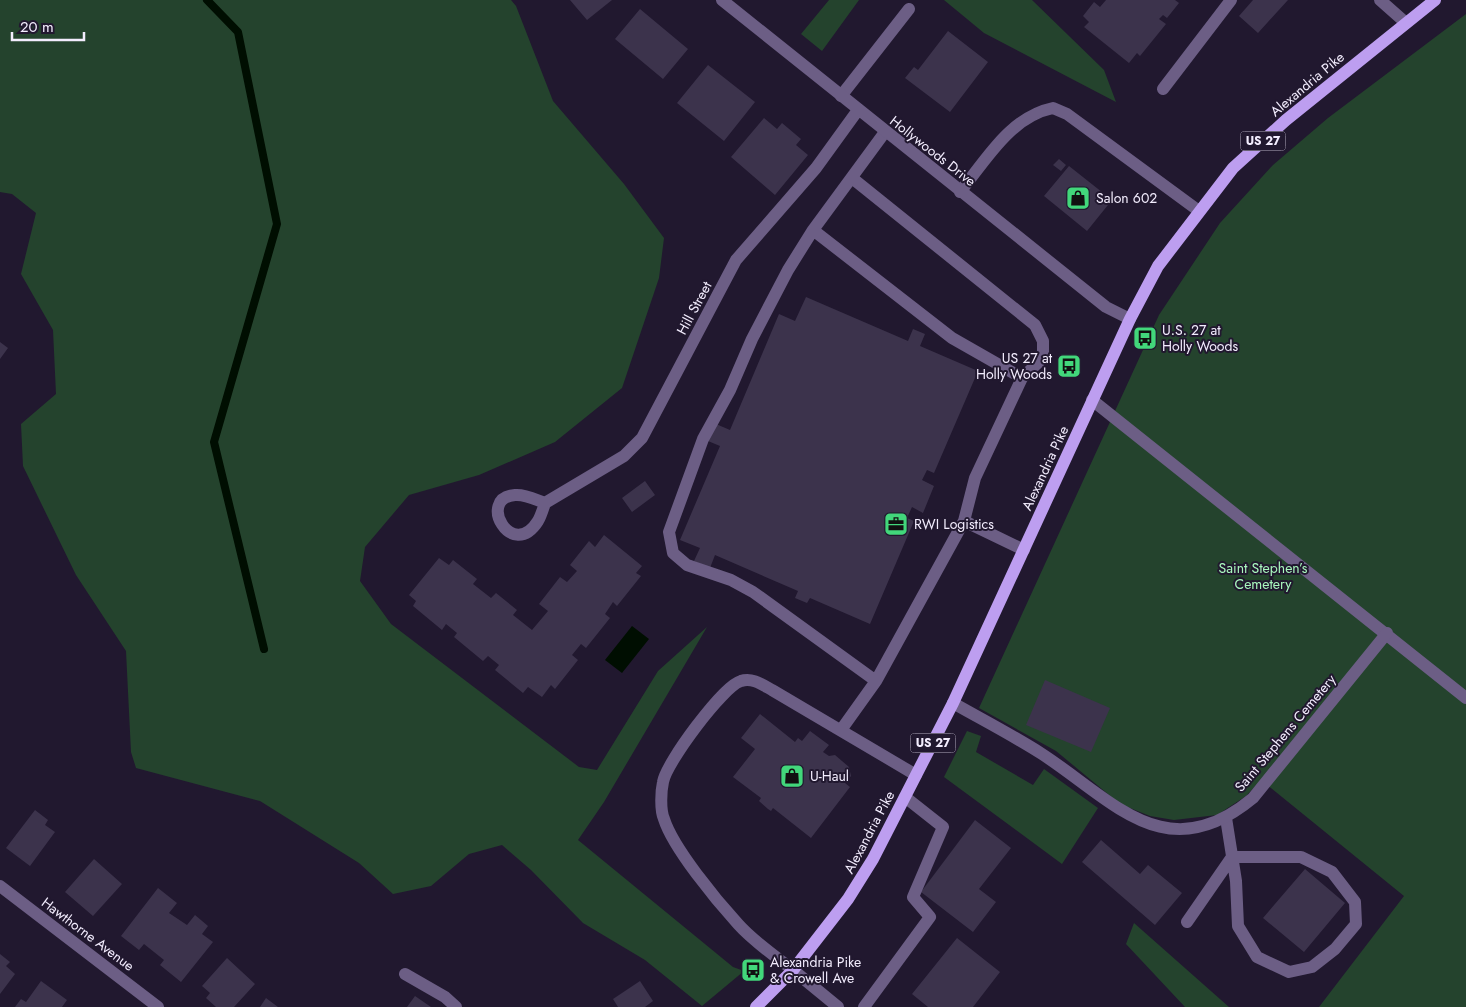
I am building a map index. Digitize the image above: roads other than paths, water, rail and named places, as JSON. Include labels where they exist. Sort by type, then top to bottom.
[{"type":"main road","name":"Alexandria Pike","points":[[756,1007],[794,970],[854,891],[905,797],[953,703],[1092,400],[1130,319],[1158,266],[1234,168],[1286,120],[1435,0]]},
{"type":"street","name":"Hollywoods Drive","points":[[722,0],[1106,308],[1130,319]]},
{"type":"street","points":[[1163,89],[1231,0]]},
{"type":"street","points":[[1380,0],[1406,22]]},
{"type":"street","points":[[841,96],[909,9]]},
{"type":"street","points":[[960,192],[1013,128],[1027,116],[1053,108],[1067,114],[1199,211]]},
{"type":"street","name":"Hill Street","points":[[546,503],[624,456],[642,438],[736,260],[816,168],[858,110]]},
{"type":"street","points":[[876,681],[753,592],[731,580],[686,565],[673,553],[669,532],[703,439],[730,390],[752,339],[788,270],[813,230],[885,132]]},
{"type":"street","points":[[841,730],[876,681],[964,522],[975,478],[1022,378],[1043,358],[1043,342],[1034,325],[852,178]]},
{"type":"street","points":[[813,230],[952,338],[1022,378]]},
{"type":"street","points":[[1092,400],[1387,633],[1466,698]]},
{"type":"street","points":[[964,522],[1024,550]]},
{"type":"street","name":"Saint Stephens Cemetery","points":[[953,703],[1042,754],[1084,786],[1134,818],[1170,828],[1193,828],[1212,824],[1226,818],[1253,798],[1387,633]]},
{"type":"street","points":[[838,1007],[738,925],[683,855],[663,818],[663,781],[676,754],[710,708],[739,681],[751,680],[772,690],[916,775]]},
{"type":"street","points":[[864,1007],[930,916],[913,897],[944,828],[905,797]]},
{"type":"street","points":[[1226,818],[1232,857],[1236,881],[1238,926],[1256,957],[1289,972],[1312,967],[1336,949],[1356,924],[1355,902],[1332,872],[1301,857],[1232,857]]},
{"type":"street","points":[[1187,922],[1232,857]]},
{"type":"street","name":"Hawthorne Avenue","points":[[0,886],[158,1007]]},
{"type":"street","points":[[405,974],[445,997],[456,1007]]},
{"type":"waterway","points":[[207,0],[238,32],[277,224],[214,442],[264,649]]},
{"type":"place","name":"Salon 602","points":[[1078,198]]},
{"type":"place","name":"U.S. 27 at Holly Woods","points":[[1145,338]]},
{"type":"place","name":"US 27 at Holly Woods","points":[[1069,366]]},
{"type":"place","name":"RWI Logistics","points":[[896,524]]},
{"type":"place","name":"U-Haul","points":[[792,776]]},
{"type":"place","name":"Alexandria Pike & Crowell Ave","points":[[753,970]]},
{"type":"park label","name":"Saint Stephen’s Cemetery","points":[[1263,576]]}]
